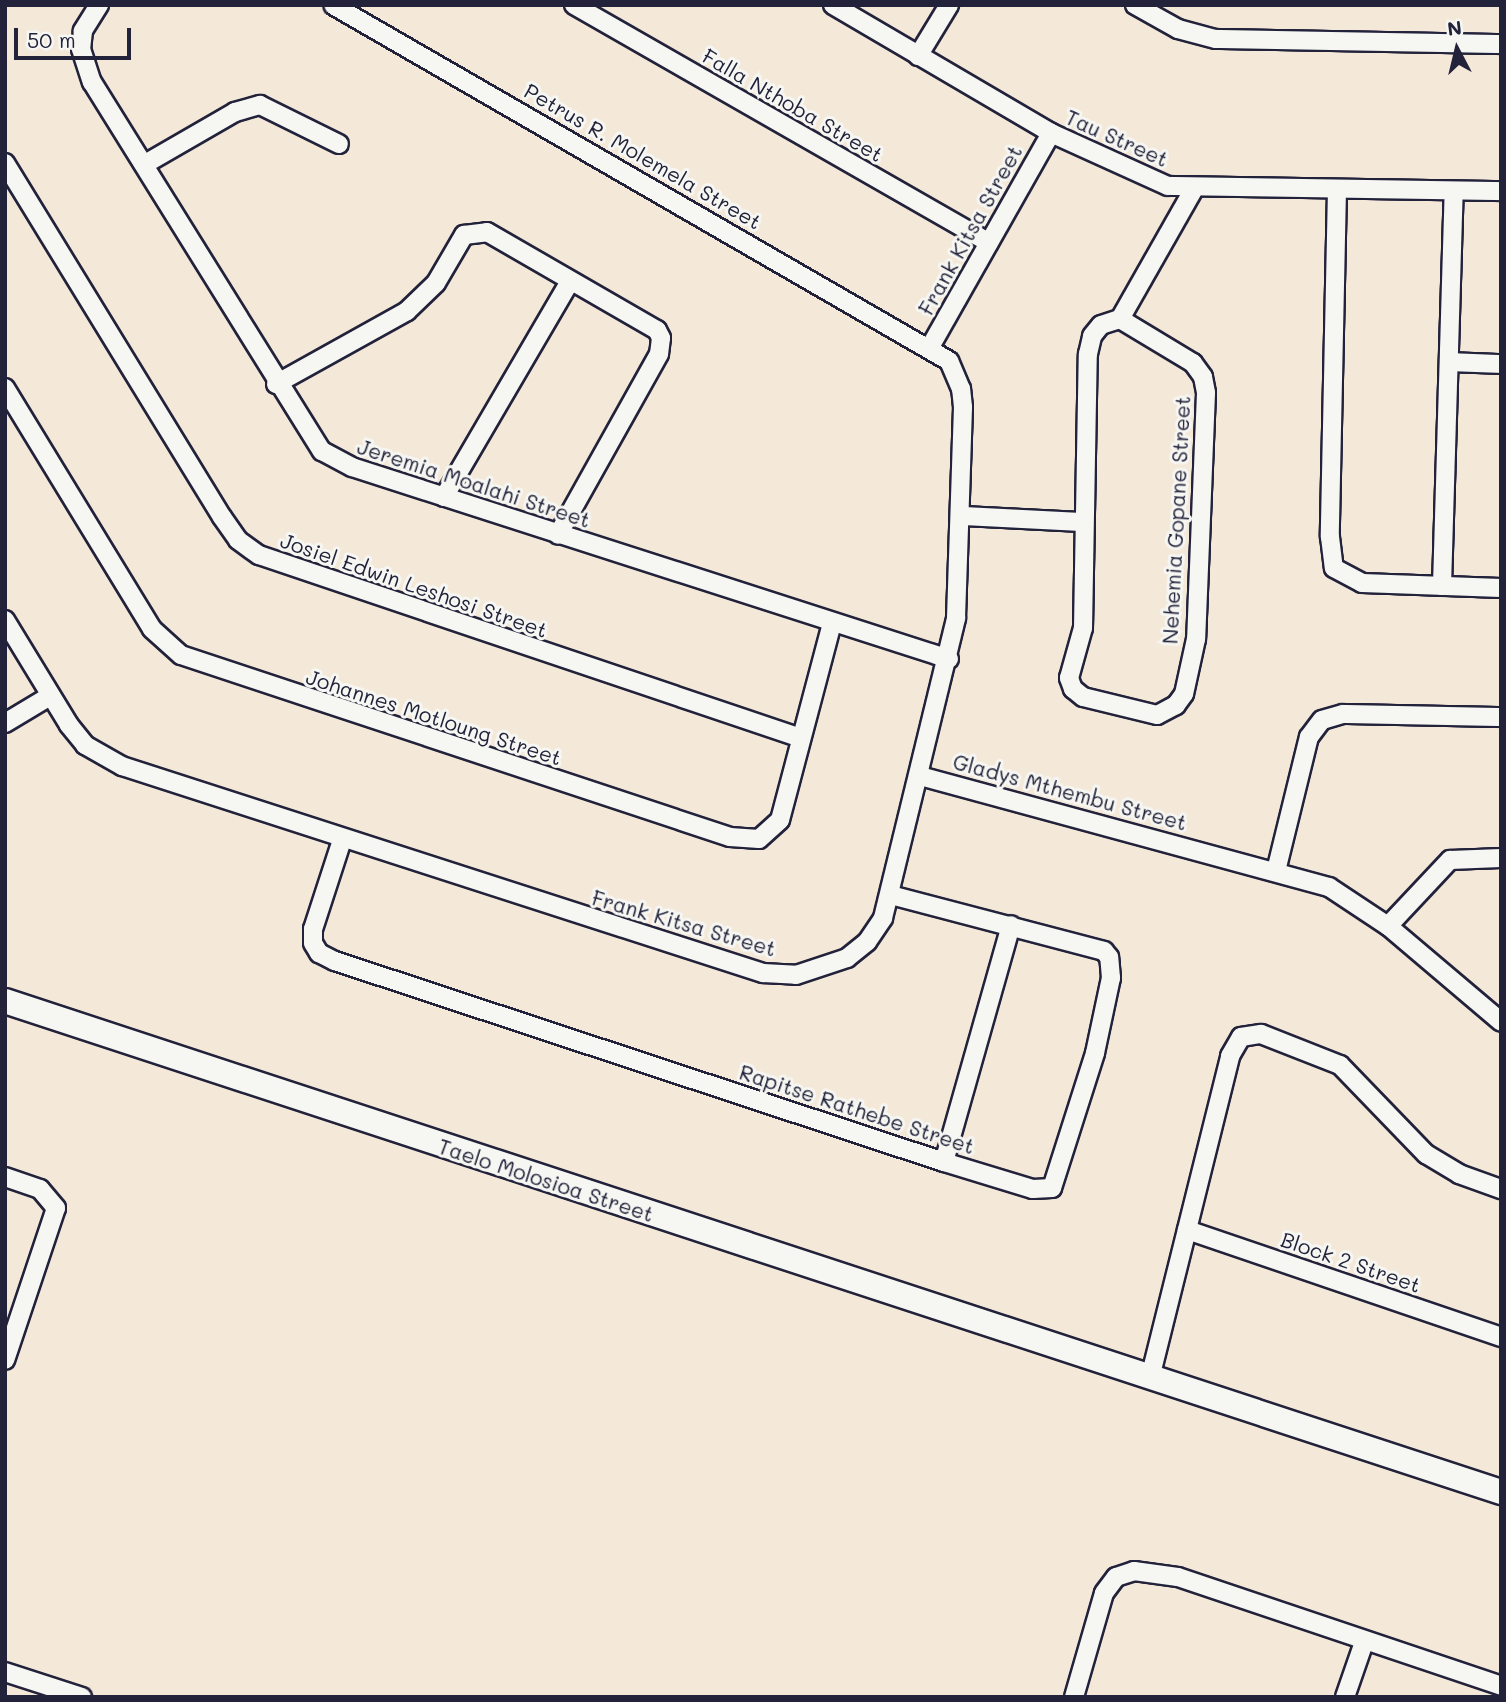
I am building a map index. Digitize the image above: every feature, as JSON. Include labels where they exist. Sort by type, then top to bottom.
[{"type":"street","name":"Jeremia Moalahi Street","points":[[99,5],[83,31],[85,66],[276,384],[309,436],[335,461],[949,659]]},
{"type":"street","name":"Petrus R. Molemela Street","points":[[333,5],[930,347]]},
{"type":"street","name":"Falla Nthoba Street","points":[[574,5],[989,243]]},
{"type":"street","name":"Tau Street","points":[[833,5],[1051,133],[1145,179],[1194,189],[1501,191]]},
{"type":"street","points":[[918,56],[949,5]]},
{"type":"street","points":[[1135,5],[1178,29],[1216,38],[1501,44]]},
{"type":"street","points":[[145,163],[235,112],[260,105],[339,144]]},
{"type":"street","name":"Frank Kitsa Street","points":[[5,620],[50,696],[85,745],[111,760],[342,840],[763,973],[796,975],[847,958],[867,942],[891,895],[949,659],[963,516],[961,389],[949,361],[930,347],[1051,133]]},
{"type":"street","name":"Josiel Edwin Leshosi Street","points":[[5,163],[238,540],[259,555],[801,738]]},
{"type":"street","points":[[1120,319],[1194,189]]},
{"type":"street","points":[[1337,189],[1330,537],[1334,568],[1362,583],[1501,588]]},
{"type":"street","points":[[1442,586],[1451,362],[1454,191]]},
{"type":"street","points":[[276,384],[407,311],[436,283],[457,242],[469,232],[487,232],[657,330],[661,338],[659,354],[558,535]]},
{"type":"street","points":[[444,498],[570,281]]},
{"type":"street","name":"Nehemia Gopane Street","points":[[1120,319],[1194,363],[1203,377],[1206,394],[1196,639],[1184,694],[1166,712],[1157,715],[1096,700],[1073,689],[1069,678],[1083,628],[1082,522],[1088,354],[1091,336],[1101,325],[1120,319]]},
{"type":"street","points":[[1451,362],[1501,364]]},
{"type":"street","name":"Johannes Motloung Street","points":[[5,388],[152,629],[164,642],[197,663],[730,837],[759,839],[776,828],[832,623]]},
{"type":"street","points":[[963,516],[1082,522]]},
{"type":"street","points":[[5,723],[50,696]]},
{"type":"street","points":[[1276,871],[1309,737],[1322,720],[1343,714],[1501,717]]},
{"type":"street","name":"Gladys Mthembu Street","points":[[920,776],[1209,852],[1329,887],[1388,926],[1501,1023]]},
{"type":"street","name":"Rapitse Rathebe Street","points":[[342,840],[313,929],[313,943],[327,957],[943,1162],[1032,1189],[1052,1188],[1095,1053],[1111,978],[1109,957],[1104,951],[891,895]]},
{"type":"street","points":[[1388,926],[1450,860],[1501,858]]},
{"type":"street","points":[[943,1162],[1011,925]]},
{"type":"street","name":"Taelo Molosioa Street","points":[[5,1001],[1501,1492]]},
{"type":"street","points":[[1150,1378],[1230,1056],[1234,1044],[1248,1034],[1340,1065],[1426,1154],[1459,1174],[1501,1189]]},
{"type":"street","points":[[5,1177],[40,1189],[56,1208],[5,1360]]},
{"type":"street","name":"Block 2 Street","points":[[1187,1230],[1501,1337]]},
{"type":"street","points":[[1074,1697],[1104,1593],[1124,1573],[1178,1577],[1497,1689]]},
{"type":"street","points":[[1345,1697],[1364,1643]]},
{"type":"street","points":[[5,1672],[78,1696]]}]
